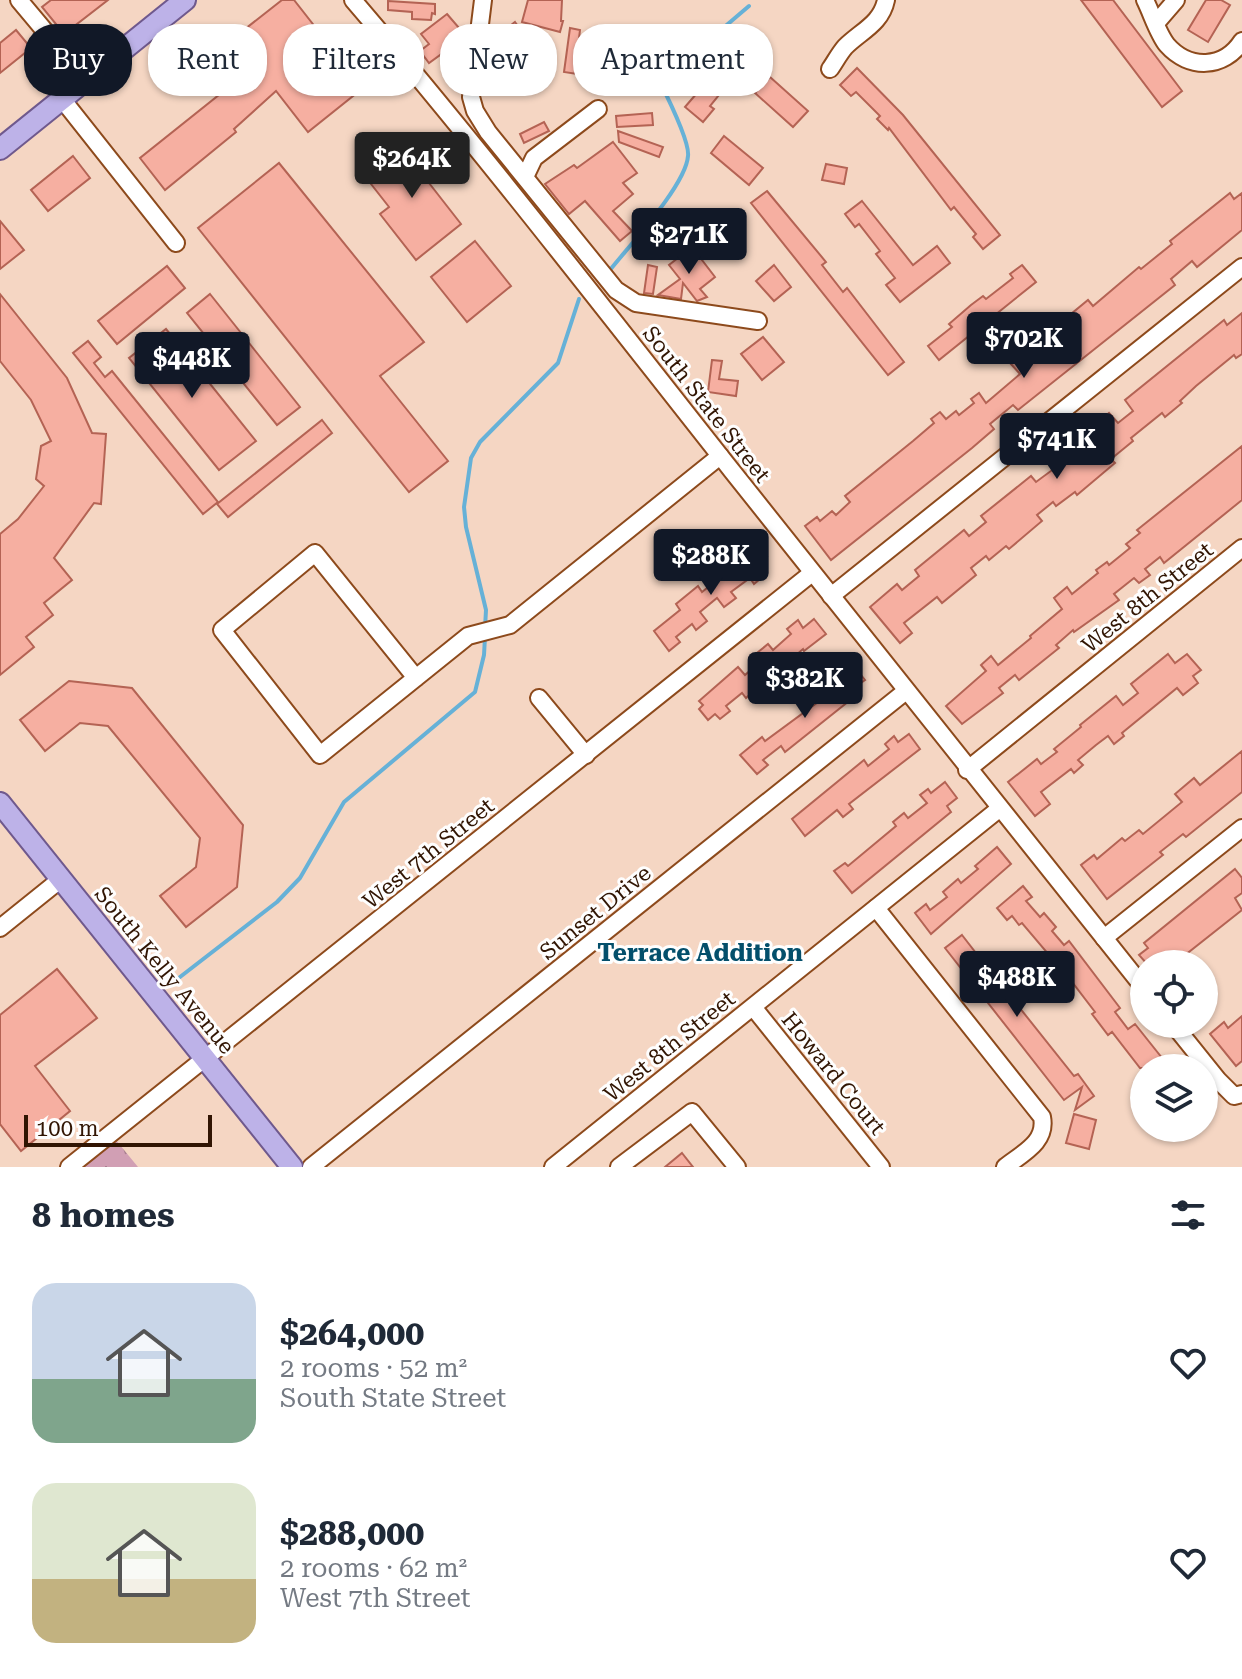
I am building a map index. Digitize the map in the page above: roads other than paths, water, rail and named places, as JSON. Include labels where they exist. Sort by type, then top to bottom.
[{"type":"main road","points":[[132,43],[185,0]]},
{"type":"main road","points":[[0,149],[66,96]]},
{"type":"main road","name":"South Kelly Avenue","points":[[0,803],[292,1167]]},
{"type":"street","points":[[19,0],[39,24]]},
{"type":"street","name":"South State Street","points":[[353,0],[562,256],[967,770],[1130,970]]},
{"type":"street","points":[[483,0],[471,97],[475,111],[488,132],[616,290],[636,303],[758,321]]},
{"type":"street","points":[[830,69],[841,51],[884,12],[886,0]]},
{"type":"street","points":[[1145,0],[1157,22],[1160,36],[1188,61],[1211,64],[1229,57],[1242,41]]},
{"type":"street","points":[[1157,22],[1176,0]]},
{"type":"street","points":[[62,99],[176,243]]},
{"type":"street","points":[[525,177],[534,158],[598,109]]},
{"type":"street","points":[[562,256],[576,241]]},
{"type":"street","points":[[831,596],[1242,267]]},
{"type":"street","points":[[416,678],[315,553],[222,630],[320,755],[416,678],[468,636],[510,625],[720,456]]},
{"type":"street","name":"West 8th Street","points":[[967,770],[1242,548]]},
{"type":"street","name":"West 7th Street","points":[[69,1167],[812,573]]},
{"type":"street","name":"Sunset Drive","points":[[311,1167],[906,691]]},
{"type":"street","points":[[539,698],[586,755]]},
{"type":"street","name":"West 8th Street","points":[[553,1167],[999,809]]},
{"type":"street","points":[[1104,938],[1242,828]]},
{"type":"street","points":[[0,928],[61,879]]},
{"type":"street","points":[[876,908],[1042,1117],[1044,1126],[1038,1141],[1005,1167]]},
{"type":"street","name":"Howard Court","points":[[753,1007],[881,1167]]},
{"type":"street","points":[[1184,1038],[1218,1080],[1238,1095]]},
{"type":"street","points":[[619,1167],[692,1112],[737,1167]]},
{"type":"waterway","points":[[610,270],[643,231],[678,183],[685,168],[688,149],[659,80],[679,53],[722,29],[749,6]]},
{"type":"waterway","points":[[485,628],[486,610],[464,507],[471,458],[480,442],[558,363],[579,299]]},
{"type":"waterway","points":[[180,977],[277,902],[300,878],[344,802],[475,692],[485,637]]},
{"type":"district","name":"Terrace Addition","points":[[700,953]]}]
